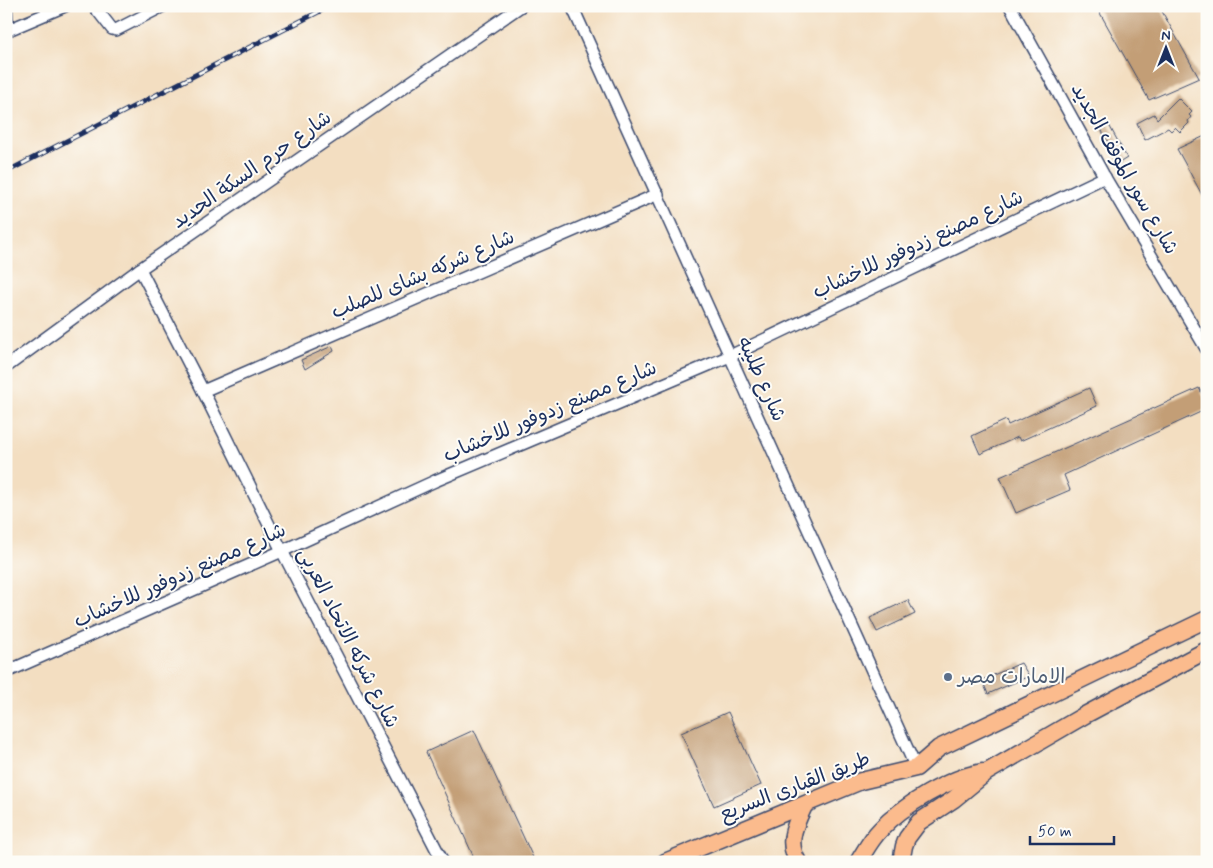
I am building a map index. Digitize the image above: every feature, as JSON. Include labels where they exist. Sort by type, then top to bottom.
[{"type":"highway","name":"طريق القبارى السريع","points":[[665,862],[862,781],[916,768],[940,748],[1207,619]]},
{"type":"highway","points":[[901,862],[907,838],[919,822],[987,772],[1084,715],[1207,650]]},
{"type":"highway","points":[[858,862],[879,830],[926,795],[956,779],[987,772]]},
{"type":"highway","points":[[798,862],[792,850],[791,838],[804,806]]},
{"type":"street","points":[[6,6],[7,30],[66,6]]},
{"type":"street","points":[[94,6],[112,29],[119,29],[163,6]]},
{"type":"street","name":"شارع حرم السكة الحديد","points":[[6,367],[140,270],[521,6]]},
{"type":"street","name":"شارع طليبه","points":[[572,6],[916,768]]},
{"type":"street","name":"شارع سور الموقف الجديد","points":[[1010,6],[1105,178],[1207,350]]},
{"type":"street","name":"شارع مصنع زدوفور للاخشاب","points":[[6,672],[436,481],[730,356],[1105,178]]},
{"type":"street","name":"شارع شركه بشاى للصلب","points":[[203,391],[658,194]]},
{"type":"street","name":"شارع شركه الاتحاد العربى","points":[[140,270],[203,391],[282,551],[443,862]]},
{"type":"building","points":[[1096,6],[1159,6],[1199,78],[1149,100]]},
{"type":"building","points":[[1178,98],[1192,112],[1189,115],[1191,117],[1188,121],[1189,123],[1180,132],[1175,127],[1171,131],[1168,128],[1145,140],[1137,123],[1154,114],[1157,119]]},
{"type":"building","points":[[1109,125],[1127,158],[1119,163],[1101,129]]},
{"type":"building","points":[[1207,135],[1207,204],[1177,149]]},
{"type":"building","points":[[332,346],[334,351],[305,369],[301,360]]},
{"type":"building","points":[[1089,388],[1097,406],[1020,441],[1018,437],[980,454],[972,436],[1006,420],[1008,425]]},
{"type":"building","points":[[1199,388],[1207,403],[1207,409],[1064,475],[1070,490],[1016,513],[1000,477]]},
{"type":"building","points":[[908,600],[915,614],[877,632],[870,618]]},
{"type":"building","points":[[1021,663],[1029,676],[988,694],[982,680]]},
{"type":"building","points":[[728,712],[761,785],[714,806],[681,733]]},
{"type":"building","points":[[474,730],[535,862],[476,862],[426,752]]},
{"type":"railway","points":[[6,172],[330,6]]},
{"type":"place","name":"الامارات مصر","points":[[948,677]]}]
